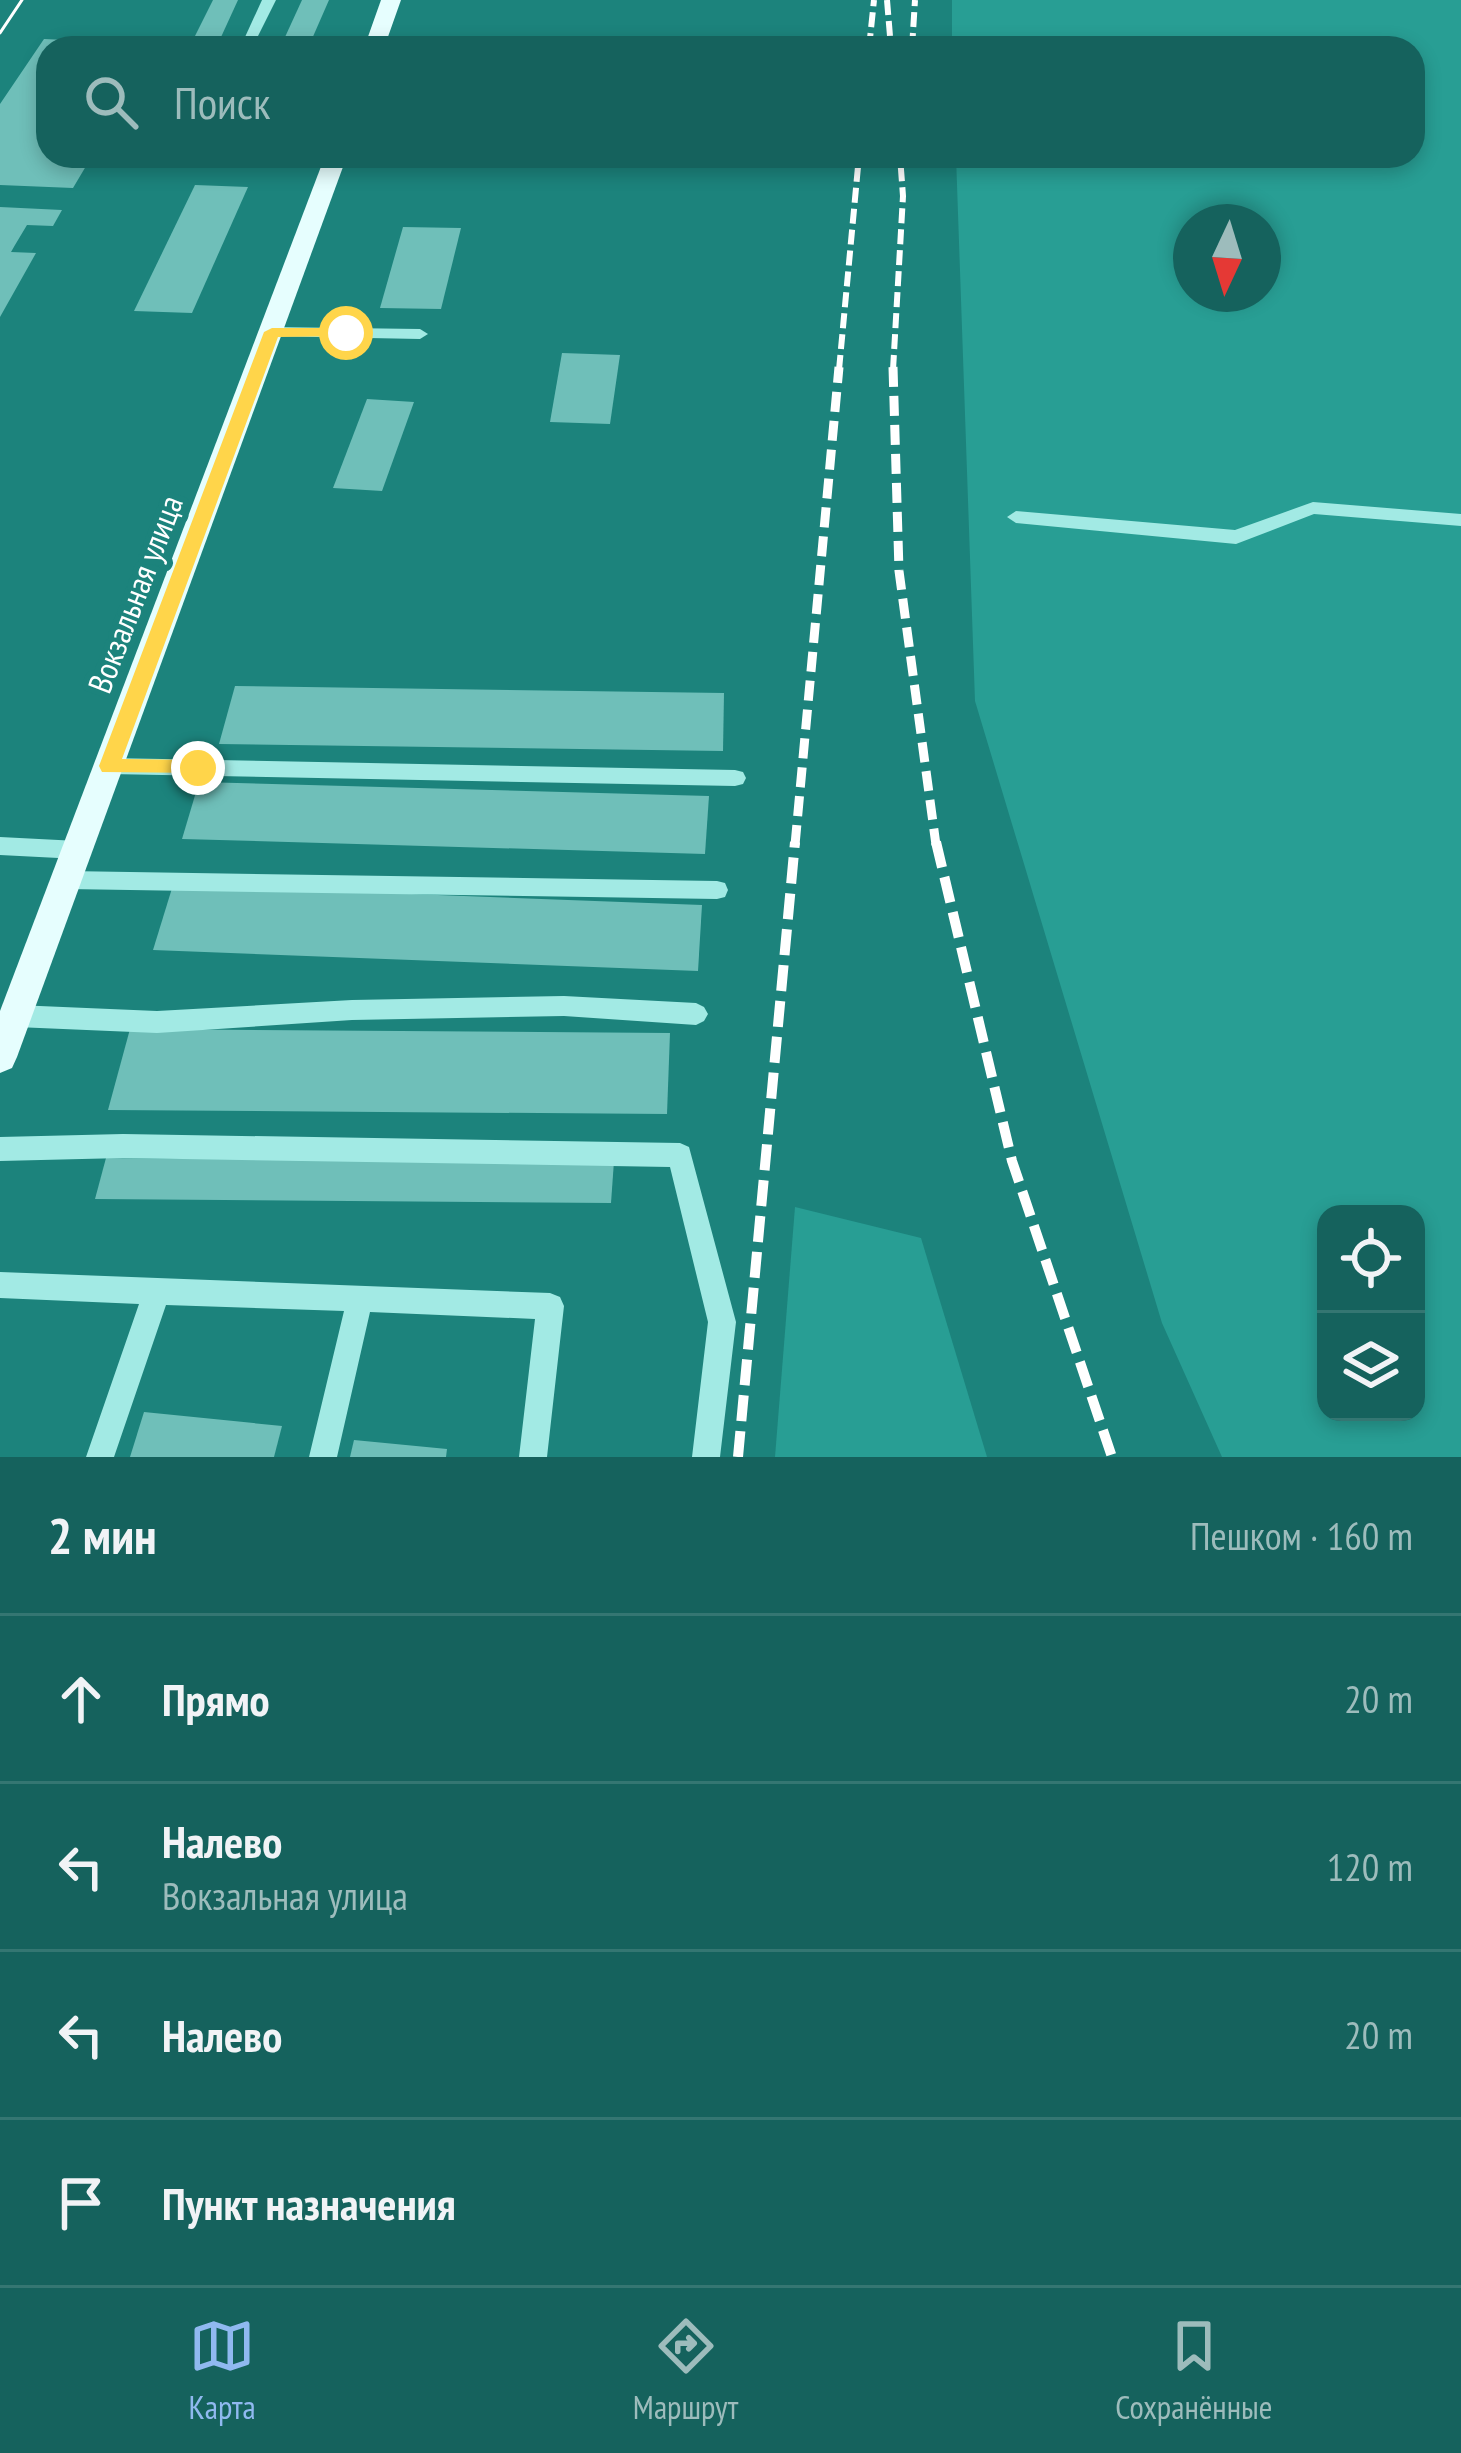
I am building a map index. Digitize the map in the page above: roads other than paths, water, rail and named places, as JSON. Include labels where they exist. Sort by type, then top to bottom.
[{"type":"main road","points":[[378,36],[391,0]]},
{"type":"main road","name":"Вокзальная улица","points":[[1,1053],[332,168]]},
{"type":"street","points":[[251,36],[269,0]]},
{"type":"street","points":[[272,332],[420,334]]},
{"type":"street","points":[[1016,517],[1235,537],[1313,508],[1461,520]]},
{"type":"street","points":[[109,766],[735,778]]},
{"type":"street","points":[[0,846],[78,850]]},
{"type":"street","points":[[67,880],[717,890]]},
{"type":"street","points":[[16,1016],[157,1022],[352,1010],[564,1006],[696,1014]]},
{"type":"street","points":[[0,1149],[123,1146],[680,1155],[722,1322],[706,1457]]},
{"type":"street","points":[[0,1285],[550,1306],[533,1457]]},
{"type":"street","points":[[100,1457],[157,1292]]},
{"type":"street","points":[[323,1457],[360,1299]]},
{"type":"tram line","points":[[0,33],[22,0]]},
{"type":"railway","points":[[870,36],[874,0]]},
{"type":"railway","points":[[887,0],[890,36]]},
{"type":"railway","points":[[913,36],[915,0]]},
{"type":"railway","points":[[839,370],[858,168]]},
{"type":"railway","points":[[893,369],[901,168]]},
{"type":"railway","points":[[795,845],[839,367]]},
{"type":"railway","points":[[893,369],[899,571],[936,845]]},
{"type":"railway","points":[[738,1457],[795,842]]},
{"type":"railway","points":[[936,842],[1012,1161],[1112,1457]]}]
